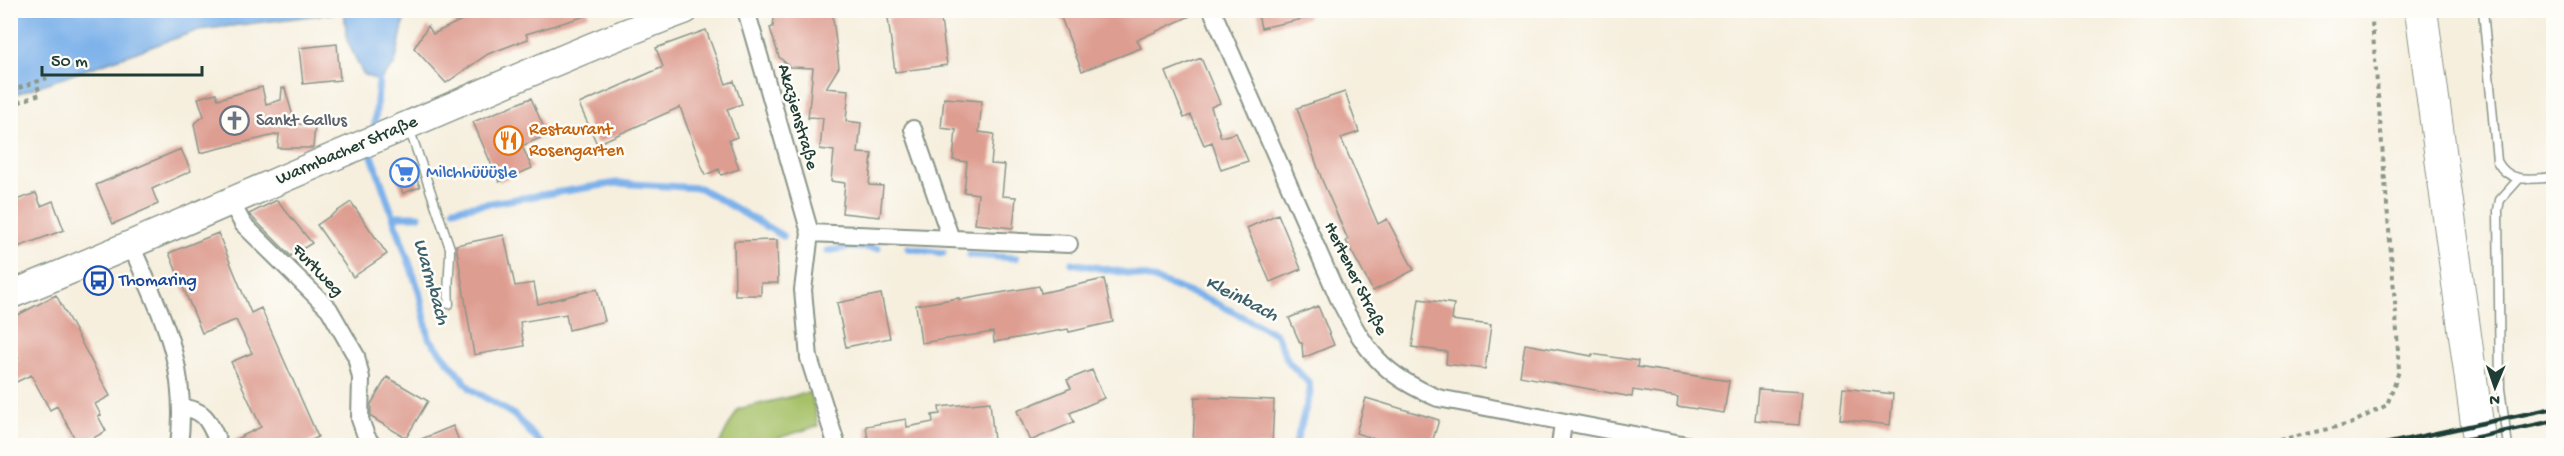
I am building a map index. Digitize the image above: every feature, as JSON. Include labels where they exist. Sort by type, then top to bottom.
[{"type":"highway","points":[[2421,10],[2480,446]]},
{"type":"highway","points":[[2439,10],[2491,446]]},
{"type":"main road","name":"Warmbacher Straße","points":[[10,295],[581,50],[685,10]]},
{"type":"street","name":"Akazienstraße","points":[[746,10],[810,233],[803,290],[809,358],[837,446]]},
{"type":"street","name":"Hertener Straße","points":[[1212,10],[1339,299],[1372,355],[1395,375],[1419,390],[1438,398],[1692,446]]},
{"type":"street","points":[[912,129],[951,239]]},
{"type":"street","name":"Furtweg","points":[[231,202],[243,224],[329,309],[356,356],[361,378],[360,419],[366,436],[373,446]]},
{"type":"street","points":[[810,233],[1069,244]]},
{"type":"street","points":[[130,245],[173,344],[180,376],[182,408],[179,446]]},
{"type":"street","points":[[182,408],[195,408],[207,418],[220,446]]},
{"type":"street","points":[[1560,446],[1563,422]]},
{"type":"lane","points":[[2482,10],[2497,161],[2502,172],[2518,180],[2553,177]]},
{"type":"lane","points":[[400,128],[450,248],[447,286],[449,304]]},
{"type":"lane","points":[[2508,446],[2500,389],[2498,210],[2500,200],[2518,180]]},
{"type":"path","points":[[2253,446],[2349,424],[2387,405],[2398,370],[2396,315],[2372,10]]},
{"type":"path","points":[[10,91],[46,78]]},
{"type":"path","points":[[10,106],[40,94],[36,82]]},
{"type":"green space","points":[[811,392],[818,426],[755,445],[718,446],[738,409]]},
{"type":"water","points":[[10,11],[406,11],[395,64],[379,81],[363,74],[347,40],[344,12],[199,30],[11,96]]},
{"type":"building","points":[[482,10],[588,10],[589,15],[526,34],[528,39],[488,54],[446,83],[414,48],[428,26],[433,34]]},
{"type":"building","points":[[780,10],[832,10],[839,67],[826,88],[849,90],[846,121],[861,123],[858,153],[872,154],[869,185],[883,186],[880,217],[842,213],[845,183],[831,181],[834,151],[820,149],[823,118],[809,117],[808,119],[813,68],[790,67],[779,57],[770,28],[773,27],[774,17]]},
{"type":"building","points":[[1058,10],[1201,11],[1137,40],[1141,48],[1082,71]]},
{"type":"building","points":[[1257,10],[1308,10],[1308,18],[1261,28]]},
{"type":"building","points":[[940,12],[947,65],[895,72],[888,18]]},
{"type":"building","points":[[706,30],[726,84],[734,81],[742,104],[727,109],[737,137],[729,140],[739,169],[721,175],[719,169],[705,175],[680,107],[597,144],[579,104],[663,67],[656,48]]},
{"type":"building","points":[[337,44],[340,80],[303,84],[299,48]]},
{"type":"building","points":[[1201,58],[1220,103],[1211,107],[1221,137],[1236,133],[1248,161],[1221,170],[1212,142],[1204,145],[1191,115],[1184,118],[1166,72]]},
{"type":"building","name":"Sankt Gallus","points":[[262,87],[266,104],[281,100],[282,88],[285,88],[295,124],[315,125],[313,148],[278,148],[279,134],[200,153],[194,124],[204,116],[198,98],[216,93],[218,99]]},
{"type":"building","points":[[1345,92],[1359,132],[1341,138],[1378,224],[1387,219],[1414,270],[1373,291],[1346,241],[1348,240],[1322,180],[1297,108]]},
{"type":"building","name":"Restaurant Rosengarten","points":[[531,98],[547,135],[522,146],[532,168],[499,182],[473,122]]},
{"type":"building","points":[[944,98],[982,101],[979,132],[994,134],[991,164],[1005,165],[1002,196],[1016,197],[1013,228],[975,224],[978,194],[964,192],[967,162],[953,160],[956,130],[941,128]]},
{"type":"building","points":[[181,149],[191,171],[152,189],[158,204],[113,224],[96,185]]},
{"type":"building","points":[[411,165],[420,187],[403,193],[394,172]]},
{"type":"building","points":[[36,193],[41,206],[53,201],[64,230],[10,250],[10,202]]},
{"type":"building","points":[[277,200],[312,243],[291,256],[249,214]]},
{"type":"building","points":[[351,202],[387,254],[353,277],[317,225]]},
{"type":"building","points":[[1278,214],[1301,269],[1270,282],[1247,228]]},
{"type":"building","points":[[218,233],[251,313],[261,308],[318,437],[299,446],[230,446],[230,442],[261,427],[231,362],[252,353],[236,320],[202,333],[169,253]]},
{"type":"building","points":[[504,235],[515,286],[534,283],[538,304],[597,289],[605,321],[569,330],[566,314],[520,322],[524,346],[474,355],[456,245]]},
{"type":"building","points":[[777,240],[778,283],[761,283],[761,295],[735,295],[734,241]]},
{"type":"building","points":[[1104,279],[1113,322],[1069,332],[1068,329],[994,342],[993,332],[921,343],[916,305],[1039,286],[1041,293]]},
{"type":"building","points":[[881,294],[890,338],[846,347],[837,303]]},
{"type":"building","points":[[56,295],[110,396],[95,404],[106,431],[79,446],[57,406],[50,410],[31,375],[10,385],[10,362],[19,358],[10,342],[10,319]]},
{"type":"building","points":[[1419,299],[1454,304],[1452,320],[1491,325],[1485,369],[1446,364],[1447,352],[1412,347]]},
{"type":"building","points":[[1318,306],[1334,345],[1303,358],[1302,343],[1289,318]]},
{"type":"building","points":[[1525,344],[1592,356],[1592,354],[1638,361],[1637,367],[1729,381],[1724,413],[1677,406],[1678,397],[1633,390],[1632,397],[1520,376]]},
{"type":"building","points":[[1092,370],[1104,398],[1070,413],[1074,422],[1030,441],[1017,411],[1071,388],[1067,380]]},
{"type":"building","points":[[387,377],[428,401],[406,438],[371,417],[371,404]]},
{"type":"building","points":[[1843,388],[1893,394],[1890,425],[1840,419]]},
{"type":"building","points":[[1758,389],[1802,392],[1799,425],[1755,421]]},
{"type":"building","points":[[1195,397],[1274,400],[1272,446],[1193,445]]},
{"type":"building","points":[[1366,398],[1439,420],[1431,446],[1396,446],[1356,433]]},
{"type":"building","points":[[990,402],[994,441],[953,446],[869,446],[866,426],[906,419],[907,427],[933,422],[932,415],[940,414],[939,407]]},
{"type":"building","points":[[453,426],[461,446],[407,445]]},
{"type":"waterway","name":"Warmbach","points":[[374,131],[379,81],[376,74]]},
{"type":"waterway","name":"Warmbach","points":[[372,148],[371,153],[419,291],[429,338],[471,389],[514,415],[543,446]]},
{"type":"waterway","points":[[454,209],[616,183],[700,188],[783,236]]},
{"type":"waterway","points":[[394,216],[419,216]]},
{"type":"waterway","points":[[827,251],[850,247],[878,248]]},
{"type":"waterway","points":[[908,248],[943,253]]},
{"type":"waterway","points":[[970,255],[1016,258]]},
{"type":"waterway","name":"Kleinbach","points":[[1072,263],[1148,277],[1210,300],[1276,334],[1288,361],[1309,383],[1310,393],[1295,446]]},
{"type":"railway","points":[[2376,446],[2554,408]]},
{"type":"railway","points":[[2435,446],[2554,421]]},
{"type":"place","name":"Sankt Gallus","points":[[235,121]]},
{"type":"place","name":"Restaurant Rosengarten","points":[[508,140]]},
{"type":"place","name":"Milchhüüüsle","points":[[405,173]]},
{"type":"place","name":"Thomaring","points":[[98,281]]}]
